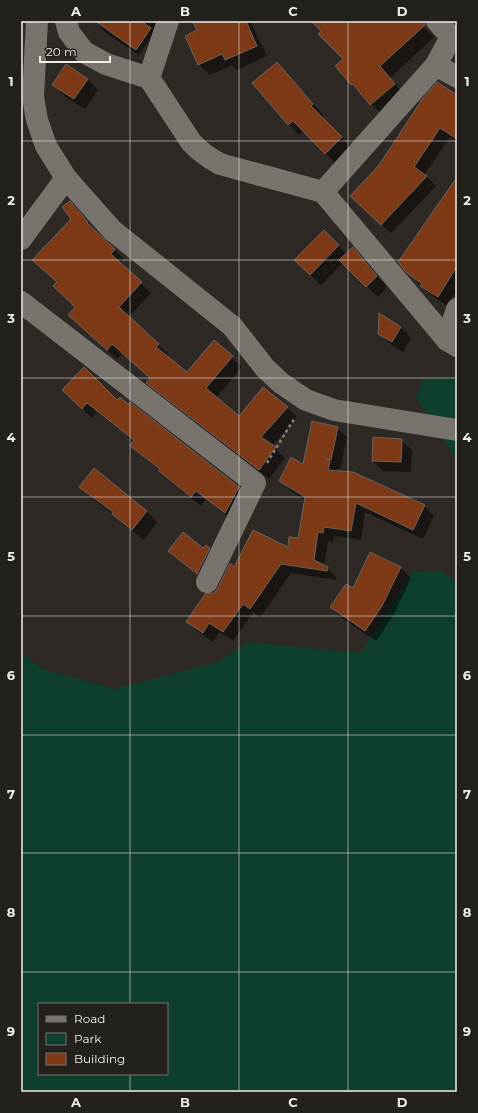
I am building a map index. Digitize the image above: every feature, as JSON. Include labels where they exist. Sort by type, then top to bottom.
[{"type":"street","points":[[36,21],[33,97],[37,120],[46,146],[66,178],[112,230],[232,326],[265,368],[281,383],[306,400],[334,410],[457,430]]},
{"type":"street","points":[[66,21],[69,32],[84,52],[106,64],[149,78],[191,142],[208,158],[220,164],[323,192],[452,343]]},
{"type":"street","points":[[149,78],[168,21]]},
{"type":"street","points":[[323,192],[436,65],[452,37],[437,21]]},
{"type":"street","points":[[436,65],[457,77]]},
{"type":"street","points":[[21,239],[66,178]]},
{"type":"street","points":[[21,302],[255,483],[208,582]]},
{"type":"street","points":[[452,343],[457,309]]},
{"type":"path","points":[[255,483],[306,400]]},
{"type":"green space","points":[[423,379],[457,379],[457,460],[416,398]]},
{"type":"green space","points":[[440,571],[457,581],[457,1092],[21,1092],[21,652],[42,669],[115,689],[217,662],[249,642],[361,653],[412,572]]},
{"type":"building","points":[[95,21],[141,21],[151,28],[136,50]]},
{"type":"building","points":[[192,21],[246,21],[257,46],[225,60],[222,54],[198,65],[185,36],[197,30]]},
{"type":"building","points":[[311,21],[425,21],[425,25],[380,66],[395,84],[370,105],[353,84],[351,85],[335,66],[343,59],[318,34],[321,31]]},
{"type":"building","points":[[277,62],[313,104],[311,106],[342,137],[325,154],[293,121],[288,125],[252,83]]},
{"type":"building","points":[[66,64],[88,79],[74,99],[52,85]]},
{"type":"building","points":[[437,82],[457,95],[457,139],[440,128],[414,167],[427,176],[381,225],[350,196],[379,165],[423,98]]},
{"type":"building","points":[[457,177],[457,266],[438,297],[420,286],[422,284],[407,273],[398,262]]},
{"type":"building","points":[[70,201],[88,222],[87,223],[115,249],[111,254],[142,282],[119,307],[159,344],[156,347],[187,372],[214,340],[233,356],[206,388],[239,416],[263,387],[288,407],[261,437],[276,447],[259,470],[146,383],[150,378],[112,344],[107,350],[68,315],[75,307],[53,286],[57,282],[32,260],[71,219],[62,207]]},
{"type":"building","points":[[324,230],[339,245],[310,275],[294,260]]},
{"type":"building","points":[[353,247],[377,276],[366,287],[339,260]]},
{"type":"building","points":[[379,313],[401,327],[392,342],[378,334]]},
{"type":"building","points":[[84,367],[117,400],[120,397],[128,404],[130,402],[239,487],[225,513],[196,491],[191,497],[159,471],[160,469],[130,446],[134,440],[87,403],[82,409],[62,390]]},
{"type":"building","points":[[312,421],[338,427],[331,460],[326,459],[330,461],[328,470],[353,472],[425,505],[413,530],[356,503],[351,531],[324,527],[323,533],[318,532],[314,560],[328,567],[327,571],[281,564],[250,609],[243,604],[223,632],[209,623],[203,633],[186,622],[205,594],[214,593],[218,588],[230,563],[234,567],[253,530],[288,547],[289,537],[298,538],[305,497],[279,481],[291,457],[303,464]]},
{"type":"building","points":[[373,437],[402,439],[401,462],[372,461]]},
{"type":"building","points":[[94,468],[147,511],[132,530],[112,514],[113,512],[79,487]]},
{"type":"building","points":[[183,532],[203,548],[206,545],[210,548],[197,574],[168,551]]},
{"type":"building","points":[[370,552],[401,567],[382,606],[365,631],[330,607],[346,584],[353,588]]}]
